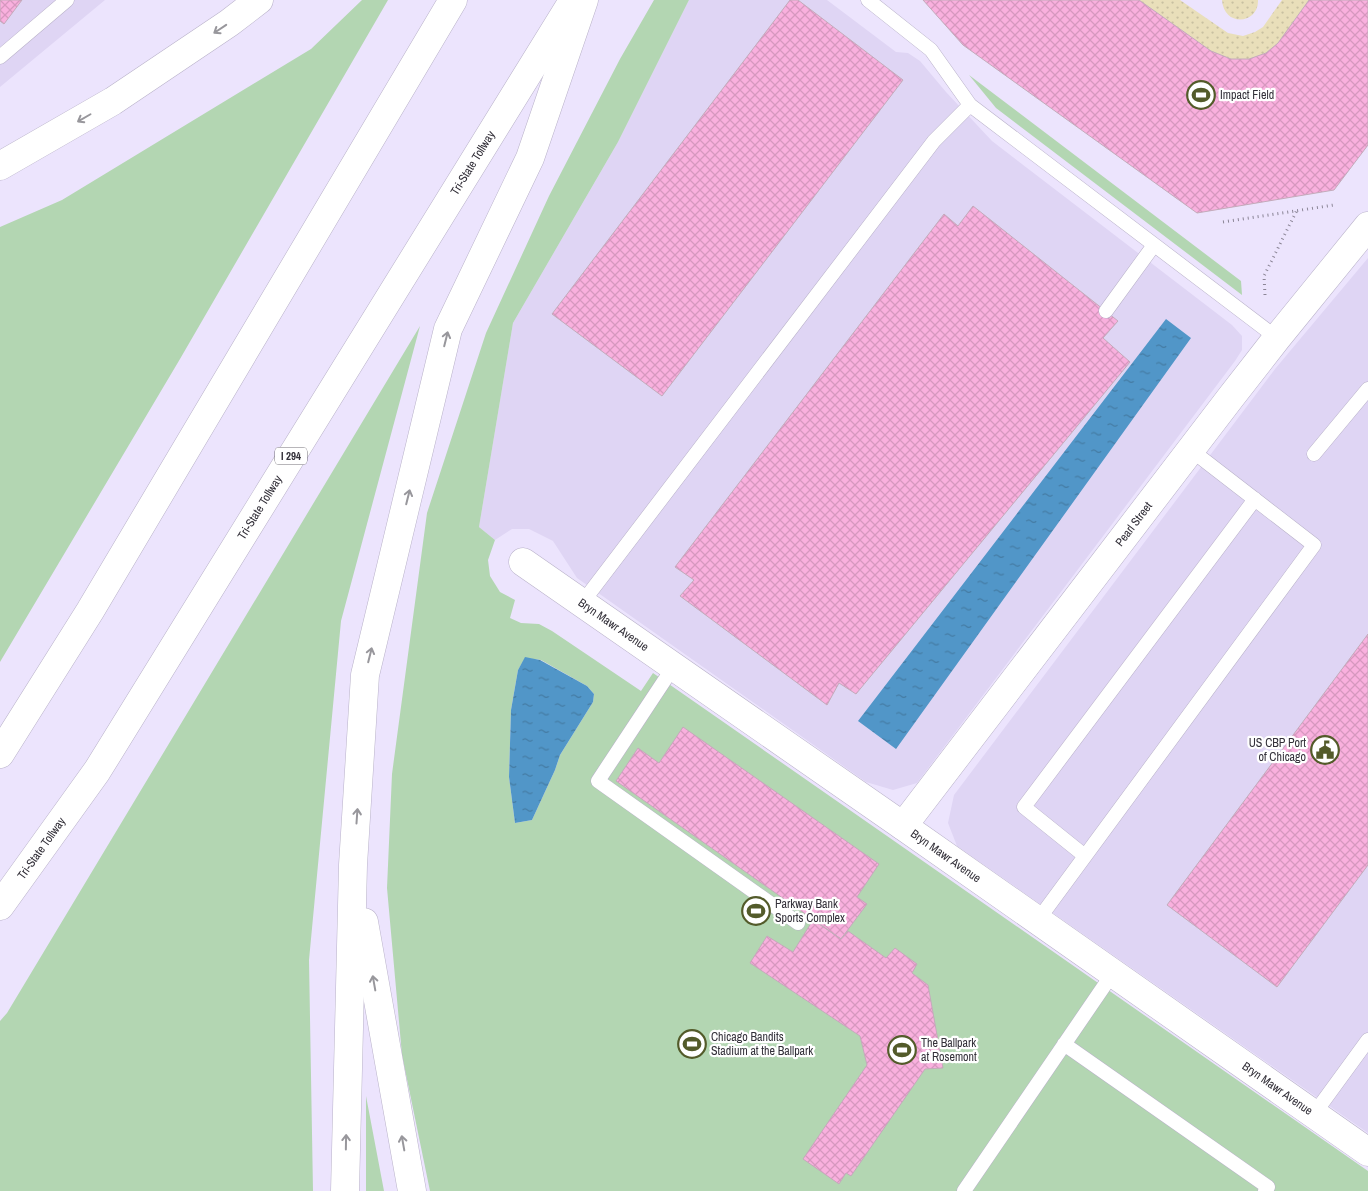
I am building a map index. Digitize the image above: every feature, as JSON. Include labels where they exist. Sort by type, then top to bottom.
[{"type":"main road","points":[[0,166],[112,101],[230,23],[259,0]]},
{"type":"main road","points":[[0,754],[90,611],[453,0]]},
{"type":"main road","name":"Tri-State Tollway","points":[[0,906],[97,771],[573,0]]},
{"type":"main road","points":[[345,1191],[353,865],[365,675],[448,329],[530,158],[584,0]]},
{"type":"main road","name":"Pearl Street","points":[[904,826],[1277,338],[1368,226]]},
{"type":"main road","name":"Bryn Mawr Avenue","points":[[523,562],[904,826],[1368,1152]]},
{"type":"main road","points":[[353,865],[412,1191]]},
{"type":"lane","points":[[0,56],[67,0]]},
{"type":"lane","points":[[868,0],[931,50],[970,105],[1277,338]]},
{"type":"lane","points":[[582,603],[934,141],[970,105]]},
{"type":"lane","points":[[1106,311],[1154,245]]},
{"type":"lane","points":[[1314,454],[1368,389]]},
{"type":"lane","points":[[1038,920],[1314,545],[1191,450]]},
{"type":"lane","points":[[1085,856],[1024,807],[1255,499]]},
{"type":"lane","points":[[674,666],[598,781],[798,923]]},
{"type":"lane","points":[[964,1191],[1113,973]]},
{"type":"lane","points":[[1064,1044],[1268,1187],[1265,1191]]},
{"type":"lane","points":[[1314,1114],[1366,1046]]},
{"type":"path","points":[[1223,222],[1334,205]]},
{"type":"path","points":[[1265,295],[1264,276],[1297,210]]},
{"type":"shaded area","points":[[0,0],[105,0],[0,87]]},
{"type":"shaded area","points":[[689,0],[827,0],[896,52],[908,53],[920,61],[992,141],[1232,325],[1242,336],[1242,350],[1235,361],[917,783],[893,790],[866,782],[577,578],[553,541],[529,529],[512,529],[495,540],[479,527],[513,323],[618,142]]},
{"type":"shaded area","points":[[1368,258],[1368,1133],[957,846],[948,823],[954,795],[1275,369]]},
{"type":"green space","points":[[362,0],[388,0],[180,359],[0,662],[0,227],[62,200],[311,49]]},
{"type":"green space","name":"Parkway Bank Sports Complex","points":[[654,0],[689,0],[618,142],[513,323],[479,527],[495,540],[488,560],[490,576],[500,592],[515,600],[510,618],[521,623],[539,624],[552,631],[641,691],[653,673],[1368,1171],[1368,1191],[430,1191],[402,1055],[387,888],[392,774],[427,513],[486,333],[549,196],[620,59]],"holes":[[[525,658],[541,660],[587,686],[594,694],[593,702],[560,755],[532,820],[515,823],[509,777],[511,710],[518,670]]]},
{"type":"green space","points":[[969,75],[1241,281],[1242,295],[996,108]]},
{"type":"green space","points":[[420,326],[341,621],[309,960],[313,1191],[0,1191],[0,1021],[7,1013]]},
{"type":"green space","points":[[366,1096],[384,1191],[366,1191]]},
{"type":"sand","points":[[1139,0],[1180,0],[1228,33],[1243,36],[1263,27],[1282,0],[1309,0],[1278,43],[1266,53],[1249,59],[1231,59],[1211,51]]},
{"type":"sand","points":[[1222,0],[1258,0],[1257,8],[1253,14],[1248,18],[1235,19],[1224,9]]},
{"type":"water","points":[[1166,319],[1191,338],[896,749],[858,721]]},
{"type":"water","points":[[525,657],[540,660],[587,686],[594,694],[593,702],[560,755],[532,820],[515,823],[509,777],[511,710],[518,670]]},
{"type":"building","points":[[0,0],[22,0],[4,24],[0,21]]},
{"type":"building","points":[[790,0],[798,0],[903,80],[662,396],[552,314]]},
{"type":"building","name":"Impact Field","points":[[923,0],[1139,0],[1211,51],[1231,59],[1249,59],[1266,53],[1278,43],[1309,0],[1368,0],[1368,145],[1334,190],[1197,213],[963,45]]},
{"type":"building","points":[[973,206],[1118,321],[1103,338],[1130,362],[856,694],[839,683],[827,705],[680,596],[694,580],[675,567],[944,214],[958,226]]},
{"type":"building","name":"US CBP Port of Chicago","points":[[1368,634],[1368,865],[1277,987],[1167,905]]},
{"type":"building","points":[[683,727],[879,864],[857,897],[867,904],[841,939],[616,781],[638,748],[659,763]]},
{"type":"building","name":"The Ballpark at Rosemont","points":[[813,920],[841,939],[848,931],[886,958],[895,948],[917,964],[912,973],[928,985],[943,1068],[925,1069],[851,1176],[846,1173],[839,1184],[803,1159],[867,1065],[860,1036],[750,963],[767,936],[793,952]]},
{"type":"place","name":"Impact Field","points":[[1201,95]]},
{"type":"place","name":"US CBP Port of Chicago","points":[[1325,750]]},
{"type":"place","name":"Parkway Bank Sports Complex","points":[[756,911]]},
{"type":"place","name":"Chicago Bandits Stadium at the Ballpark","points":[[692,1044]]},
{"type":"place","name":"The Ballpark at Rosemont","points":[[902,1050]]}]
